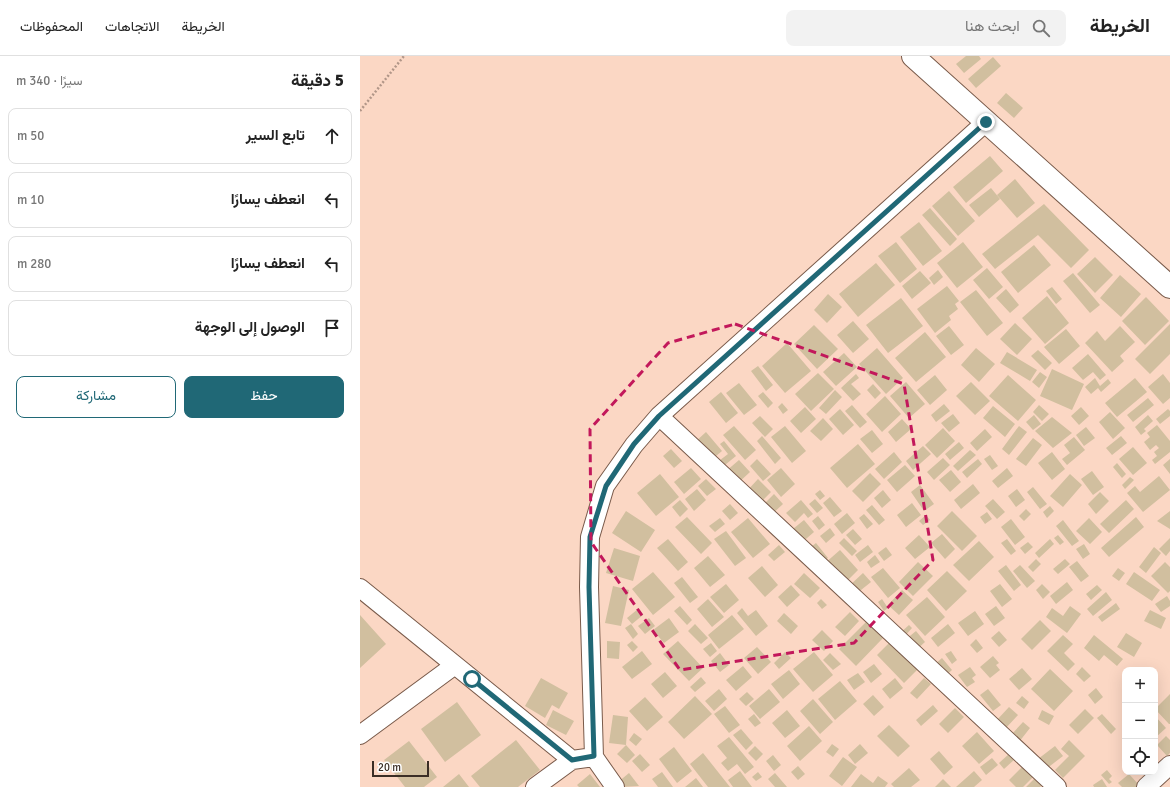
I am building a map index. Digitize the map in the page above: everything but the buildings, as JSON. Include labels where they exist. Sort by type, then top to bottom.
[{"type":"street","points":[[913,56],[1170,287]]},
{"type":"street","points":[[616,787],[594,756],[589,587],[590,537],[606,486],[634,444],[659,416],[986,122]]},
{"type":"street","points":[[659,416],[1057,787]]},
{"type":"street","points":[[362,593],[455,665],[572,760]]},
{"type":"street","points":[[360,735],[455,665]]},
{"type":"street","points":[[535,787],[572,760],[594,756]]},
{"type":"street","points":[[1146,787],[1170,765]]},
{"type":"path","points":[[360,111],[404,56]]},
{"type":"highlighted area","points":[[735,324],[904,384],[933,560],[854,643],[680,670],[591,542],[590,429],[668,343]]},
{"type":"route","points":[[472,679],[572,760],[594,756],[589,587],[590,537],[606,486],[634,444],[659,416],[986,122]]}]
